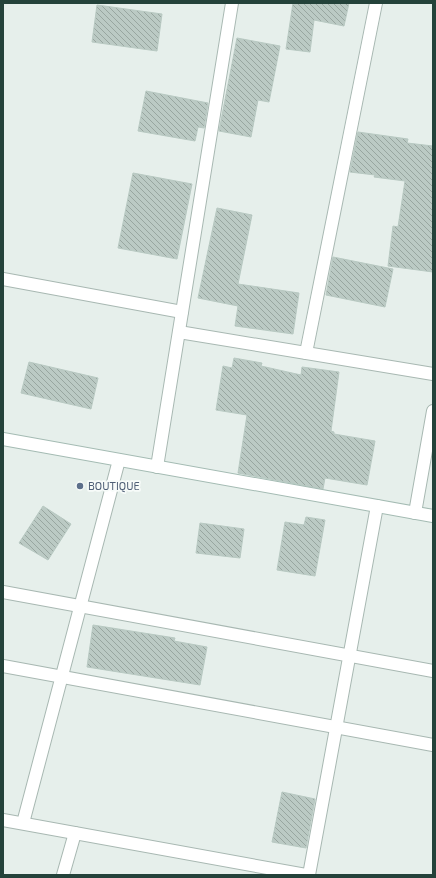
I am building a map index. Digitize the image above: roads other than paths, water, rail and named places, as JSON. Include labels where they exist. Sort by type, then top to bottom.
[{"type":"street","points":[[157,467],[232,3]]},
{"type":"street","points":[[306,353],[376,3]]},
{"type":"street","points":[[3,280],[182,312]]},
{"type":"street","points":[[179,332],[433,374]]},
{"type":"street","points":[[415,513],[433,411]]},
{"type":"street","points":[[3,439],[433,516]]},
{"type":"street","points":[[23,824],[119,460]]},
{"type":"street","points":[[3,820],[308,875],[377,506]]},
{"type":"street","points":[[3,592],[433,671]]},
{"type":"street","points":[[3,666],[433,745]]},
{"type":"street","points":[[64,875],[75,833]]},
{"type":"place","name":"BOUTIQUE","points":[[80,486]]}]
